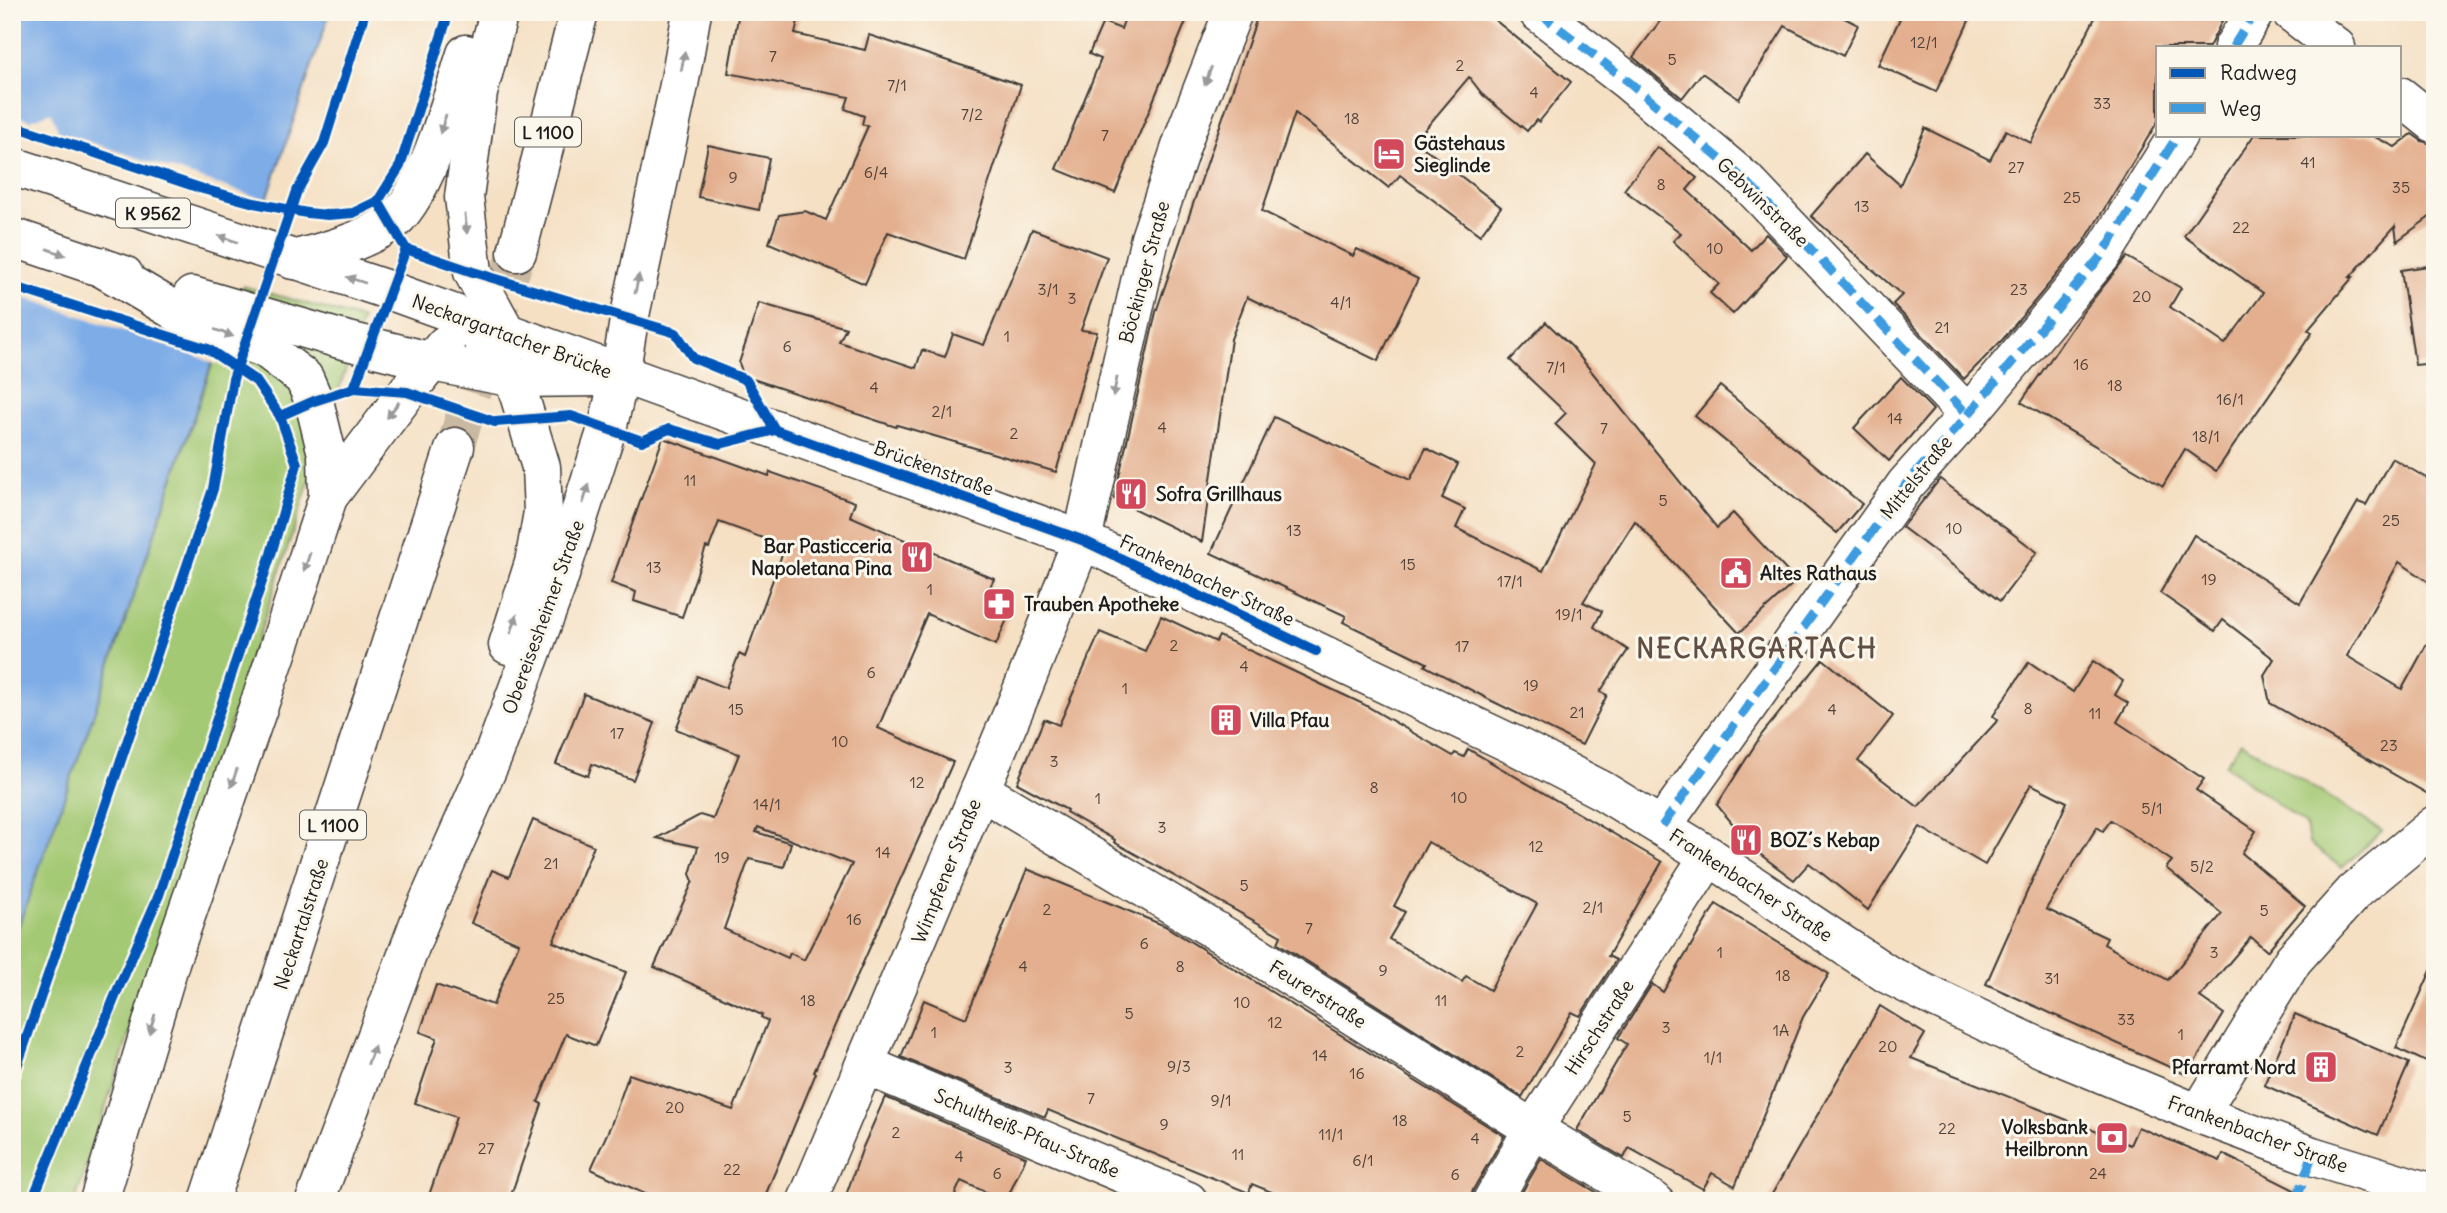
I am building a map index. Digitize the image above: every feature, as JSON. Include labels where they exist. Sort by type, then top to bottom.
[{"type":"main road","points":[[293,260],[345,246],[391,223],[410,201],[435,149],[480,12]]},
{"type":"main road","points":[[499,12],[478,93],[464,197],[473,272],[507,334],[539,359],[577,379]]},
{"type":"main road","name":"L 1100","points":[[517,252],[579,12]]},
{"type":"main road","name":"Obereisesheimer Straße","points":[[325,1201],[347,1119],[419,923],[493,756],[557,584],[607,429],[692,12]]},
{"type":"main road","name":"Böckinger Straße","points":[[1082,540],[1150,238],[1187,129],[1233,12]]},
{"type":"main road","name":"Gebwinstraße","points":[[1538,12],[1629,82],[1746,181],[1968,415]]},
{"type":"main road","points":[[2234,46],[2255,12]]},
{"type":"main road","points":[[2291,12],[2335,46]]},
{"type":"main road","points":[[2402,98],[2435,124]]},
{"type":"main road","name":"Mittelstraße","points":[[1662,826],[1906,484],[2102,256],[2177,136]]},
{"type":"main road","name":"Neckargartacher Brücke","points":[[12,166],[391,291],[620,375]]},
{"type":"main road","name":"Neckargartacher Brücke","points":[[12,237],[99,266],[270,334],[514,378],[577,379],[620,375]]},
{"type":"main road","points":[[99,1201],[171,959],[328,498],[467,319],[514,378],[541,467],[543,512],[534,563],[419,923]]},
{"type":"main road","points":[[270,334],[304,378],[309,390],[327,454],[328,498]]},
{"type":"main road","name":"Brückenstraße","points":[[620,375],[1082,540]]},
{"type":"main road","name":"Neckartalstraße","points":[[209,1201],[455,447]]},
{"type":"main road","name":"Wimpfener Straße","points":[[807,1201],[866,1065],[1082,540]]},
{"type":"main road","name":"Frankenbacher Straße","points":[[1082,540],[1517,746],[1603,791],[1709,856],[1887,974],[2045,1050],[2199,1114],[2431,1196]]},
{"type":"main road","name":"Feurerstraße","points":[[980,790],[1258,956],[1533,1129],[1654,1201]]},
{"type":"main road","points":[[2199,1114],[2293,960],[2354,892],[2435,825]]},
{"type":"main road","name":"Hirschstraße","points":[[1492,1201],[1533,1129],[1709,856]]},
{"type":"main road","name":"Schultheiß-Pfau-Straße","points":[[866,1065],[1188,1201]]},
{"type":"main road","points":[[316,1201],[347,1119]]},
{"type":"green space","points":[[239,285],[362,319],[75,1201],[12,1201],[12,944],[92,719]]},
{"type":"green space","points":[[2241,742],[2382,831],[2342,868],[2309,843],[2306,825],[2225,765]]},
{"type":"water","points":[[12,12],[330,12],[92,719],[12,944]]},
{"type":"pier","points":[[51,112],[59,132],[253,196],[271,199],[216,365],[195,355],[12,293],[12,114],[31,120]]},
{"type":"building","points":[[739,12],[800,12],[795,34],[865,50],[869,35],[1021,85],[964,259],[888,232],[865,284],[769,243],[779,215],[805,211],[826,220],[868,126],[862,124],[864,116],[845,109],[849,97],[728,73]]},
{"type":"building","points":[[1127,12],[1190,12],[1115,193],[1056,169],[1101,59],[1089,54],[1103,22],[1121,29]]},
{"type":"building","points":[[1259,12],[1485,12],[1571,82],[1539,122],[1536,120],[1527,131],[1483,95],[1469,77],[1415,141],[1501,207],[1480,235],[1400,175],[1389,188],[1295,113],[1262,211],[1353,256],[1357,249],[1418,279],[1378,361],[1247,297],[1231,339],[1202,542],[1114,499],[1156,312]]},
{"type":"building","points":[[1667,12],[1833,12],[1858,25],[1843,56],[1785,26],[1739,99],[1702,73],[1682,98],[1633,57]]},
{"type":"building","points":[[1903,12],[1973,12],[1936,92],[1878,65]]},
{"type":"building","points":[[2098,12],[2205,12],[2222,21],[2210,46],[2156,46],[2156,124],[2084,242],[2003,339],[1964,379],[1893,304],[1902,295],[1811,216],[1865,154],[1900,185],[1925,128],[1990,160],[2006,130],[2031,143]]},
{"type":"building","points":[[2412,134],[2435,145],[2435,213],[2397,241],[2395,226],[2350,277],[2353,277],[2308,330],[2312,333],[2216,471],[2185,449],[2163,486],[2021,402],[2083,312],[2127,257],[2181,288],[2170,307],[2225,344],[2263,293],[2184,236],[2253,136],[2373,136],[2395,147]]},
{"type":"building","points":[[708,145],[769,158],[759,210],[698,197]]},
{"type":"building","points":[[1657,147],[1697,178],[1687,190],[1751,250],[1766,234],[1787,256],[1733,314],[1710,293],[1719,284],[1673,241],[1681,233],[1624,190]]},
{"type":"building","points":[[1032,229],[1107,257],[1081,330],[1097,332],[1056,472],[897,425],[896,427],[744,376],[739,363],[759,303],[846,328],[839,342],[916,368],[922,350],[945,357],[953,334],[984,345]]},
{"type":"building","points":[[2435,265],[2435,363],[2415,365],[2401,270]]},
{"type":"building","points":[[1546,322],[1572,347],[1717,528],[1733,513],[1796,581],[1739,633],[1635,521],[1583,602],[1602,611],[1594,627],[1628,650],[1600,692],[1607,695],[1582,745],[1343,622],[1346,616],[1211,553],[1274,417],[1410,480],[1426,448],[1458,464],[1442,498],[1465,509],[1456,528],[1543,571],[1596,464],[1555,424],[1566,413],[1510,360]]},
{"type":"building","points":[[1901,377],[1933,410],[1889,461],[1854,428]]},
{"type":"building","points":[[1720,386],[1862,504],[1837,533],[1695,416]]},
{"type":"building","points":[[663,438],[769,476],[770,472],[855,502],[850,516],[994,579],[985,597],[1011,610],[996,645],[927,614],[878,728],[953,762],[814,1072],[816,1073],[763,1201],[660,1201],[591,1169],[611,1125],[629,1074],[733,1110],[768,1021],[761,1017],[762,1015],[654,967],[693,881],[690,874],[698,847],[657,838],[700,815],[713,819],[739,754],[676,729],[697,676],[726,688],[739,654],[745,657],[785,546],[719,522],[709,548],[706,547],[682,617],[634,601],[636,592],[611,583]],"holes":[[[758,827],[852,864],[804,960],[790,953],[788,958],[724,929],[749,859],[784,867],[791,843],[756,832]]]},
{"type":"building","points":[[2392,458],[2435,483],[2435,586],[2399,562],[2347,656],[2402,689],[2435,629],[2435,798],[2270,703],[2264,675],[2274,659],[2223,620],[2215,631],[2160,593],[2194,535],[2300,603],[2358,502],[2366,505]]},
{"type":"building","points":[[1940,479],[2037,552],[2000,601],[1902,527]]},
{"type":"building","points":[[1161,616],[1216,642],[1219,636],[1363,704],[1453,756],[1455,753],[1464,757],[1468,749],[1662,862],[1608,956],[1616,960],[1580,1016],[1572,1012],[1522,1097],[1278,943],[1281,936],[1114,842],[1115,840],[1066,812],[1067,810],[1017,783],[1044,719],[1059,725],[1100,632],[1145,651]],"holes":[[[1428,842],[1537,904],[1490,990],[1466,976],[1462,982],[1389,939],[1405,912],[1394,906]]]},
{"type":"building","points":[[1823,659],[1893,716],[1858,761],[1918,807],[1998,720],[1993,716],[2029,662],[2073,692],[2093,661],[2123,681],[2115,695],[2128,703],[2117,722],[2204,779],[2196,790],[2256,831],[2242,853],[2305,906],[2267,951],[2251,937],[2200,997],[2224,1014],[2187,1075],[1986,984],[2067,802],[2031,784],[1985,865],[1920,827],[1868,910],[1809,863],[1794,880],[1757,852],[1717,805],[1762,734]],"holes":[[[2111,820],[2172,861],[2166,868],[2222,914],[2168,980],[2104,944],[2107,938],[2046,909],[2097,827],[2103,831]]]},
{"type":"building","points":[[584,694],[655,723],[633,780],[592,764],[588,776],[556,764]]},
{"type":"building","points":[[533,820],[594,846],[553,942],[626,972],[596,1046],[566,1034],[538,1102],[542,1104],[509,1201],[427,1201],[456,1117],[415,1103],[437,1038],[420,1032],[436,985],[493,1005],[519,943],[471,923],[492,870],[509,877]]},
{"type":"building","points":[[1027,869],[1165,926],[1504,1136],[1473,1190],[1470,1201],[1294,1201],[1252,1184],[1249,1193],[1048,1110],[1045,1117],[901,1057],[924,1000],[966,1018]]},
{"type":"building","points":[[1716,904],[1829,974],[1803,1017],[1735,1186],[1712,1173],[1703,1189],[1629,1148],[1624,1158],[1577,1130],[1627,1044],[1618,1038],[1652,984],[1663,992]]},
{"type":"building","points":[[2435,962],[2435,1066],[2396,1048]]},
{"type":"building","points":[[1880,1006],[1925,1034],[1911,1058],[2130,1145],[2138,1127],[2220,1161],[2223,1154],[2316,1201],[1768,1201]]},
{"type":"building","name":"Pfarramt Nord","points":[[2295,1014],[2409,1063],[2378,1135],[2264,1085]]},
{"type":"building","points":[[885,1097],[1026,1157],[1006,1201],[961,1181],[952,1201],[844,1201],[863,1147]]},
{"type":"building","points":[[1541,1159],[1604,1197],[1602,1201],[1517,1201]]},
{"type":"tunnel","points":[[455,447],[517,252]]},
{"type":"marked path","points":[[1538,12],[1629,82],[1746,181],[1968,415]]},
{"type":"marked path","points":[[2234,46],[2255,12]]},
{"type":"marked path","points":[[1662,826],[1906,484],[1968,415],[2102,255],[2177,136]]},
{"type":"marked path","points":[[2296,1201],[2312,1156]]},
{"type":"cycle path","points":[[12,1081],[213,489],[233,379],[297,191],[324,143],[365,12]]},
{"type":"cycle path","points":[[12,125],[203,189],[254,203],[307,213],[353,213],[378,201],[400,166],[449,12]]},
{"type":"cycle path","points":[[280,416],[354,388],[406,249],[378,201]]},
{"type":"cycle path","points":[[406,249],[676,333],[693,358],[746,380],[775,430]]},
{"type":"cycle path","points":[[12,286],[208,349],[256,381],[280,416],[297,464],[271,554],[159,895],[32,1201]]},
{"type":"cycle path","points":[[354,388],[407,392],[495,422],[571,416],[642,441],[669,429],[720,444],[775,430]]},
{"type":"cycle path","points":[[775,430],[1082,540],[1316,651]]},
{"type":"place","name":"Gästehaus Sieglinde","points":[[1389,154]]},
{"type":"place","name":"Sofra Grillhaus","points":[[1131,494]]},
{"type":"place","name":"Bar Pasticceria Napoletana Pina","points":[[917,557]]},
{"type":"place","name":"Altes Rathaus","points":[[1736,573]]},
{"type":"place","name":"Trauben Apotheke","points":[[999,604]]},
{"type":"place","name":"Villa Pfau","points":[[1226,720]]},
{"type":"place","name":"BOZ´s Kebap","points":[[1746,840]]},
{"type":"place","name":"Pfarramt Nord","points":[[2321,1067]]},
{"type":"place","name":"Volksbank Heilbronn","points":[[2112,1138]]},
{"type":"district","name":"NECKARGARTACH","points":[[1757,648]]}]
